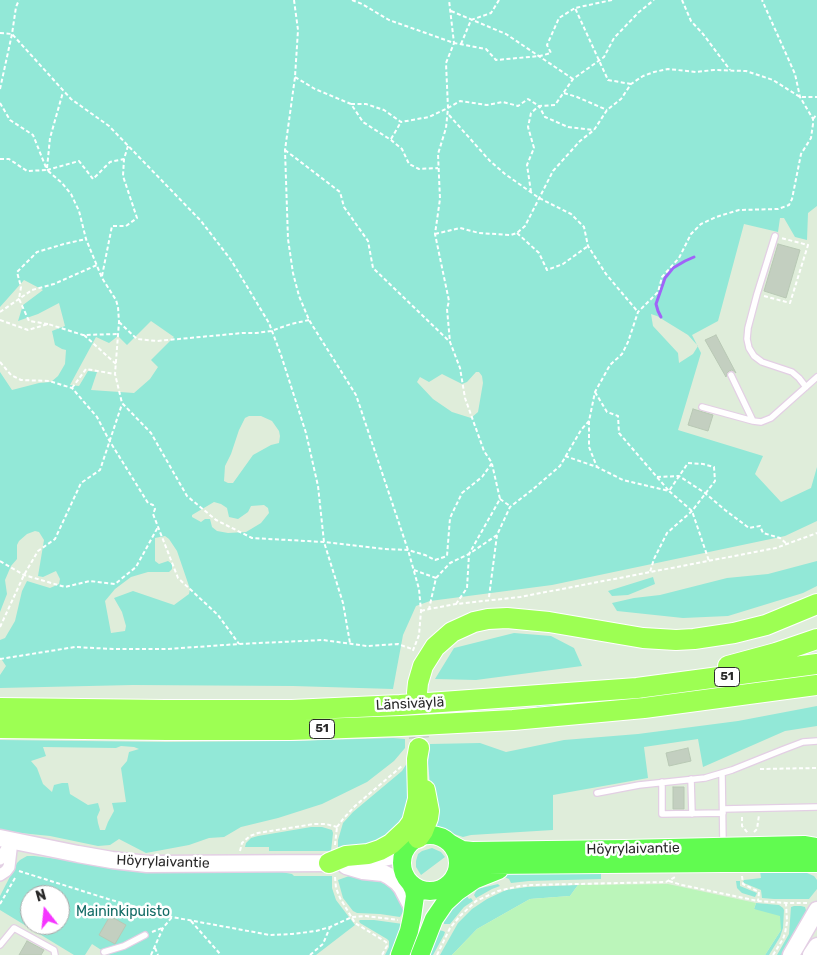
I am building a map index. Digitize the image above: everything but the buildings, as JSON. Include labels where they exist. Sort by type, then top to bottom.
[{"type":"highway","points":[[417,693],[423,666],[435,647],[452,632],[474,622],[507,618],[549,622],[643,638],[676,640],[734,633],[766,625],[817,604]]},
{"type":"highway","points":[[637,688],[776,653],[817,639]]},
{"type":"highway","name":"Länsiväylä","points":[[0,708],[292,710],[427,704],[637,688],[817,664]]},
{"type":"highway","name":"Länsiväylä","points":[[0,728],[281,730],[476,722],[644,708],[817,685]]},
{"type":"highway","points":[[336,864],[346,856],[368,854],[391,844],[412,822],[418,799],[417,759],[419,743],[429,811],[426,825],[413,842]]},
{"type":"main road","points":[[406,914],[415,896],[402,866],[404,853],[413,842],[427,835],[444,839],[451,844],[455,851],[458,858],[458,866],[452,880],[441,889],[429,908],[418,955]]},
{"type":"main road","name":"Höyrylaivantie","points":[[6,839],[78,854],[147,864],[336,864],[378,867],[396,871],[409,881]]},
{"type":"main road","name":"Höyrylaivantie","points":[[336,864],[346,860],[378,859],[394,856],[413,842]]},
{"type":"main road","name":"Höyrylaivantie","points":[[451,844],[462,850],[472,851],[723,855],[817,863]]},
{"type":"main road","name":"Höyrylaivantie","points":[[456,874],[466,867],[723,855],[804,845],[817,847]]},
{"type":"main road","points":[[336,864],[383,873],[397,882],[402,888],[410,931],[400,955]]},
{"type":"main road","name":"Höyrylaivantie","points":[[418,955],[434,920],[446,902],[474,880],[514,864]]},
{"type":"main road","points":[[409,881],[418,888],[425,890],[434,891],[441,889]]},
{"type":"main road","points":[[790,955],[816,907]]},
{"type":"main road","points":[[811,955],[817,946]]},
{"type":"street","points":[[0,859],[6,839]]},
{"type":"street","points":[[6,839],[9,871]]},
{"type":"lane","points":[[775,236],[757,294],[747,339],[749,348],[754,356],[762,362],[792,372],[806,387]]},
{"type":"lane","points":[[731,375],[753,421]]},
{"type":"lane","points":[[702,407],[761,422],[772,418],[817,378]]},
{"type":"lane","points":[[597,793],[640,785],[705,778],[803,742],[817,741]]},
{"type":"lane","points":[[722,773],[723,855]]},
{"type":"lane","points":[[691,779],[692,814]]},
{"type":"lane","points":[[662,782],[662,814],[692,814],[742,808],[817,807]]},
{"type":"lane","points":[[0,945],[14,928],[54,950],[55,955]]},
{"type":"lane","points":[[104,952],[124,946],[145,935]]},
{"type":"path","points":[[0,89],[19,0]]},
{"type":"path","points":[[294,0],[298,30],[285,150],[288,239],[291,264],[299,296],[309,320],[356,394],[414,570],[419,589],[421,611],[456,604],[520,597],[776,548],[817,533]]},
{"type":"path","points":[[352,0],[389,20],[454,43],[486,49],[496,60],[540,56],[551,53],[547,45],[559,18],[575,8],[612,0]]},
{"type":"path","points":[[450,0],[454,43],[446,64],[448,114],[438,154],[440,199],[435,234],[449,301],[447,309],[450,342],[460,368],[465,398],[484,451],[492,463],[500,499],[469,554],[467,588],[456,604]]},
{"type":"path","points":[[461,44],[471,20],[492,12],[499,0]]},
{"type":"path","points":[[531,192],[527,165],[534,148],[528,128],[531,113],[539,106],[554,105],[573,79],[604,57],[614,38],[639,12],[654,0]]},
{"type":"path","points":[[682,0],[691,21],[730,70]]},
{"type":"path","points":[[597,467],[589,447],[589,421],[595,392],[610,365],[622,354],[638,312],[658,292],[662,277],[679,258],[691,234],[701,224],[739,210],[778,209],[789,204],[792,199],[801,154],[811,138],[814,124],[800,97],[795,74],[762,0]]},
{"type":"path","points":[[575,8],[608,80],[631,84]]},
{"type":"path","points":[[451,10],[506,34],[573,79]]},
{"type":"path","points":[[0,33],[12,34],[71,99],[109,126],[201,221],[231,260],[269,323],[306,433],[318,486],[324,542],[344,603],[350,643]]},
{"type":"path","points":[[435,234],[460,228],[478,233],[511,235],[517,233],[525,226],[553,171],[580,141],[594,130],[607,110],[621,99],[631,84],[643,76],[654,72],[668,69],[696,72],[714,70],[746,71],[773,80],[800,97],[817,97]]},
{"type":"path","points":[[294,77],[315,89],[351,104],[366,104],[384,110],[401,122],[429,117],[460,101],[487,105],[503,102],[518,106],[528,99],[539,106],[546,117],[568,127],[594,130]]},
{"type":"path","points":[[47,170],[50,138],[63,91]]},
{"type":"path","points":[[564,93],[607,110]]},
{"type":"path","points":[[0,103],[10,120],[33,135],[47,170],[71,194],[79,211],[86,239],[102,278],[116,300],[119,322],[116,374],[122,403],[100,470],[81,483],[56,539],[38,552],[24,575],[0,627]]},
{"type":"path","points":[[351,104],[363,122],[402,149],[409,164],[419,169],[438,168]]},
{"type":"path","points":[[448,114],[504,174],[539,198],[570,214],[584,226],[588,246],[606,274],[638,312]]},
{"type":"path","points":[[813,119],[817,114]]},
{"type":"path","points":[[391,140],[401,122]]},
{"type":"path","points":[[102,278],[112,226],[126,226],[137,218],[123,176],[124,159],[128,146]]},
{"type":"path","points":[[285,150],[340,192],[344,207],[368,241],[373,268],[450,342]]},
{"type":"path","points":[[0,159],[9,159],[27,171],[47,170],[79,162],[93,179],[110,162],[124,159]]},
{"type":"path","points":[[517,233],[539,253],[547,270],[563,264],[588,246]]},
{"type":"path","points":[[757,294],[790,303],[808,245],[775,236]]},
{"type":"path","points":[[86,239],[38,252],[17,272],[21,287],[20,299],[29,320],[83,334],[118,334]]},
{"type":"path","points":[[0,312],[32,290],[54,284],[97,266]]},
{"type":"path","points":[[0,320],[28,330],[48,324]]},
{"type":"path","points":[[119,322],[137,339],[157,341],[256,333],[309,320]]},
{"type":"path","points":[[83,334],[116,364]]},
{"type":"path","points":[[0,362],[11,375],[21,380],[49,381],[72,388],[97,417],[109,440],[148,502],[153,505],[155,509],[153,514],[178,578],[218,615],[239,644]]},
{"type":"path","points":[[72,388],[86,369],[116,374]]},
{"type":"path","points":[[595,392],[607,412],[618,416],[619,433],[669,492],[692,511],[709,561]]},
{"type":"path","points":[[122,403],[151,433],[187,496],[216,520],[252,538],[324,542],[408,550],[425,554],[435,560],[447,556],[450,518],[462,493],[482,477],[492,463]]},
{"type":"path","points":[[488,597],[497,535],[510,506],[560,466],[581,430],[589,421]]},
{"type":"path","points":[[565,456],[597,467],[623,480],[669,492]]},
{"type":"path","points":[[650,572],[667,532],[692,511],[715,481],[714,467],[688,463],[669,492]]},
{"type":"path","points":[[657,477],[680,476],[749,528],[760,526],[763,533],[780,538],[788,544]]},
{"type":"path","points":[[500,499],[510,506]]},
{"type":"path","points":[[0,561],[24,575],[65,587],[90,581],[115,584],[136,568],[158,527]]},
{"type":"path","points":[[429,609],[436,578],[450,563],[469,554],[497,535]]},
{"type":"path","points":[[414,570],[436,578]]},
{"type":"path","points":[[0,660],[75,647],[167,649],[323,640],[367,646],[398,644],[413,649]]},
{"type":"path","points":[[382,955],[387,946],[386,942],[355,923],[336,888],[336,828],[355,806],[401,768],[404,763]]},
{"type":"path","points":[[760,769],[817,768]]},
{"type":"path","points":[[742,808],[742,826],[748,832],[753,833],[757,829],[759,808]]},
{"type":"path","points":[[240,852],[242,842],[258,833],[314,824],[326,824],[336,828]]},
{"type":"path","points":[[0,904],[9,871],[172,917],[270,935],[316,931],[352,917],[406,914]]},
{"type":"path","points":[[742,876],[743,884],[759,892],[758,901]]},
{"type":"path","points":[[437,955],[450,928],[469,907],[488,895],[520,886],[669,881],[758,901],[816,907]]},
{"type":"path","points":[[773,955],[785,933],[787,922],[786,903]]},
{"type":"path","points":[[151,955],[163,928],[172,917]]},
{"type":"path","points":[[191,920],[221,955]]},
{"type":"path","points":[[310,955],[323,944],[330,927]]},
{"type":"path","points":[[145,935],[163,928]]},
{"type":"path","points":[[155,947],[158,955]]},
{"type":"green space","points":[[0,0],[817,0],[817,206],[808,213],[807,240],[795,237],[784,218],[780,218],[778,232],[744,224],[718,321],[692,335],[697,345],[688,335],[651,314],[653,326],[678,353],[679,363],[693,354],[698,346],[701,353],[678,430],[763,456],[755,474],[781,502],[811,488],[817,467],[817,521],[785,536],[552,585],[430,601],[416,606],[403,635],[393,689],[133,685],[0,688],[0,675],[6,666],[0,657],[0,640],[5,638],[15,621],[22,591],[27,581],[50,588],[59,584],[60,579],[56,571],[43,577],[38,576],[44,540],[39,532],[35,531],[27,534],[17,545],[17,559],[11,566],[5,580],[7,594],[0,612],[0,372],[12,390],[51,382],[58,376],[65,364],[66,350],[55,345],[52,331],[65,326],[59,303],[38,314],[18,321],[23,305],[43,290],[24,280],[0,307]],"holes":[[[151,321],[174,337],[151,360],[158,367],[150,379],[134,393],[91,390],[97,372],[88,371],[79,386],[70,385],[96,337],[109,343],[118,336],[127,345]],[[476,372],[479,372],[482,376],[483,383],[478,412],[471,418],[452,412],[433,399],[417,382],[420,377],[429,382],[442,374],[462,384],[467,382]],[[261,416],[272,421],[279,431],[279,443],[271,445],[253,455],[233,483],[228,483],[224,481],[225,466],[245,418]],[[214,502],[227,508],[229,517],[238,519],[248,512],[251,506],[264,505],[268,508],[269,513],[261,523],[246,532],[228,533],[217,531],[212,527],[210,519],[205,519],[201,522],[192,517],[192,515]],[[165,536],[177,551],[190,589],[189,594],[174,605],[133,591],[114,598],[122,612],[126,626],[125,631],[111,633],[105,601],[115,589],[131,577],[148,572],[169,572],[172,569],[172,564],[168,561],[159,564],[155,561],[155,538]]]},
{"type":"green space","points":[[817,561],[817,586],[803,593],[728,616],[683,618],[617,611],[612,603],[660,595],[727,578],[768,574]]},
{"type":"green space","points":[[653,577],[655,584],[628,595],[612,596],[608,591]]},
{"type":"green space","points":[[514,633],[551,636],[574,648],[582,666],[476,680],[435,679],[454,648]]},
{"type":"green space","points":[[817,671],[817,677],[733,691],[535,710],[538,705]]},
{"type":"green space","points":[[817,706],[817,726],[785,731],[703,767],[698,739],[644,747],[648,778],[553,795],[553,830],[463,837],[434,826],[428,763],[430,744],[480,743],[506,752],[564,740],[638,734],[738,721]]},
{"type":"green space","points":[[393,738],[405,739],[405,748],[394,761],[367,782],[322,804],[241,827],[224,837],[209,838],[189,845],[146,853],[119,839],[110,845],[98,846],[50,836],[0,829],[0,740],[290,741]],"holes":[[[43,747],[134,747],[139,749],[129,752],[127,761],[121,768],[126,802],[112,803],[114,811],[105,830],[100,830],[98,823],[97,817],[100,810],[98,803],[88,805],[70,794],[68,783],[54,785],[52,792],[43,784],[37,768],[31,761],[46,756]]]},
{"type":"green space","points":[[411,757],[411,809],[383,844],[338,851],[338,840],[343,823],[353,812],[402,771]]},
{"type":"green space","points":[[311,827],[322,827],[332,830],[331,851],[269,851],[269,847],[245,847],[251,838]]},
{"type":"green space","points":[[432,848],[441,852],[445,857],[421,875],[416,867],[418,854]]},
{"type":"green space","name":"Maininkipuisto","points":[[27,856],[34,856],[155,871],[270,870],[294,876],[332,876],[332,888],[336,900],[355,925],[316,955],[109,955],[92,944],[85,955],[74,955],[41,935],[70,935],[70,885],[20,885],[20,922],[0,910],[0,896],[17,863]]},
{"type":"green space","points":[[601,871],[601,879],[511,883],[509,879],[504,877],[487,881],[500,875],[509,874]]},
{"type":"green space","points":[[760,871],[807,873],[814,876],[817,880],[817,889],[809,899],[762,898],[761,890],[743,882],[744,880],[761,878]]},
{"type":"green space","points":[[352,875],[364,876],[389,883],[406,907],[400,917],[353,911],[343,898],[338,880]]},
{"type":"green space","points":[[736,881],[740,881],[740,886],[757,893],[755,897],[742,893],[737,888]]},
{"type":"green space","points":[[498,884],[500,886],[476,898],[474,895],[477,889]]},
{"type":"green space","points":[[578,885],[570,896],[530,899],[477,929],[452,955],[440,955],[458,923],[472,909],[487,899],[506,890],[527,887]]},
{"type":"green space","points":[[469,893],[467,896],[473,901],[464,907],[450,924],[444,924],[443,914]]},
{"type":"green space","points":[[756,903],[779,905],[784,910],[783,928],[780,937],[769,955],[765,955],[781,930],[754,909]]},
{"type":"green space","points":[[791,907],[805,907],[807,914],[783,955],[777,955],[789,934]]},
{"type":"green space","points":[[360,920],[403,924],[389,955],[385,955],[389,947],[389,941],[360,923]]},
{"type":"green space","points":[[434,929],[445,932],[444,935],[433,955],[425,955]]},
{"type":"sand","points":[[668,884],[756,903],[754,909],[780,916],[781,930],[765,955],[452,955],[477,929],[530,899],[570,896],[578,885]]},
{"type":"waterway","points":[[661,317],[656,304],[665,278],[673,268],[694,257]]},
{"type":"tunnel","points":[[417,707],[419,738]]}]
